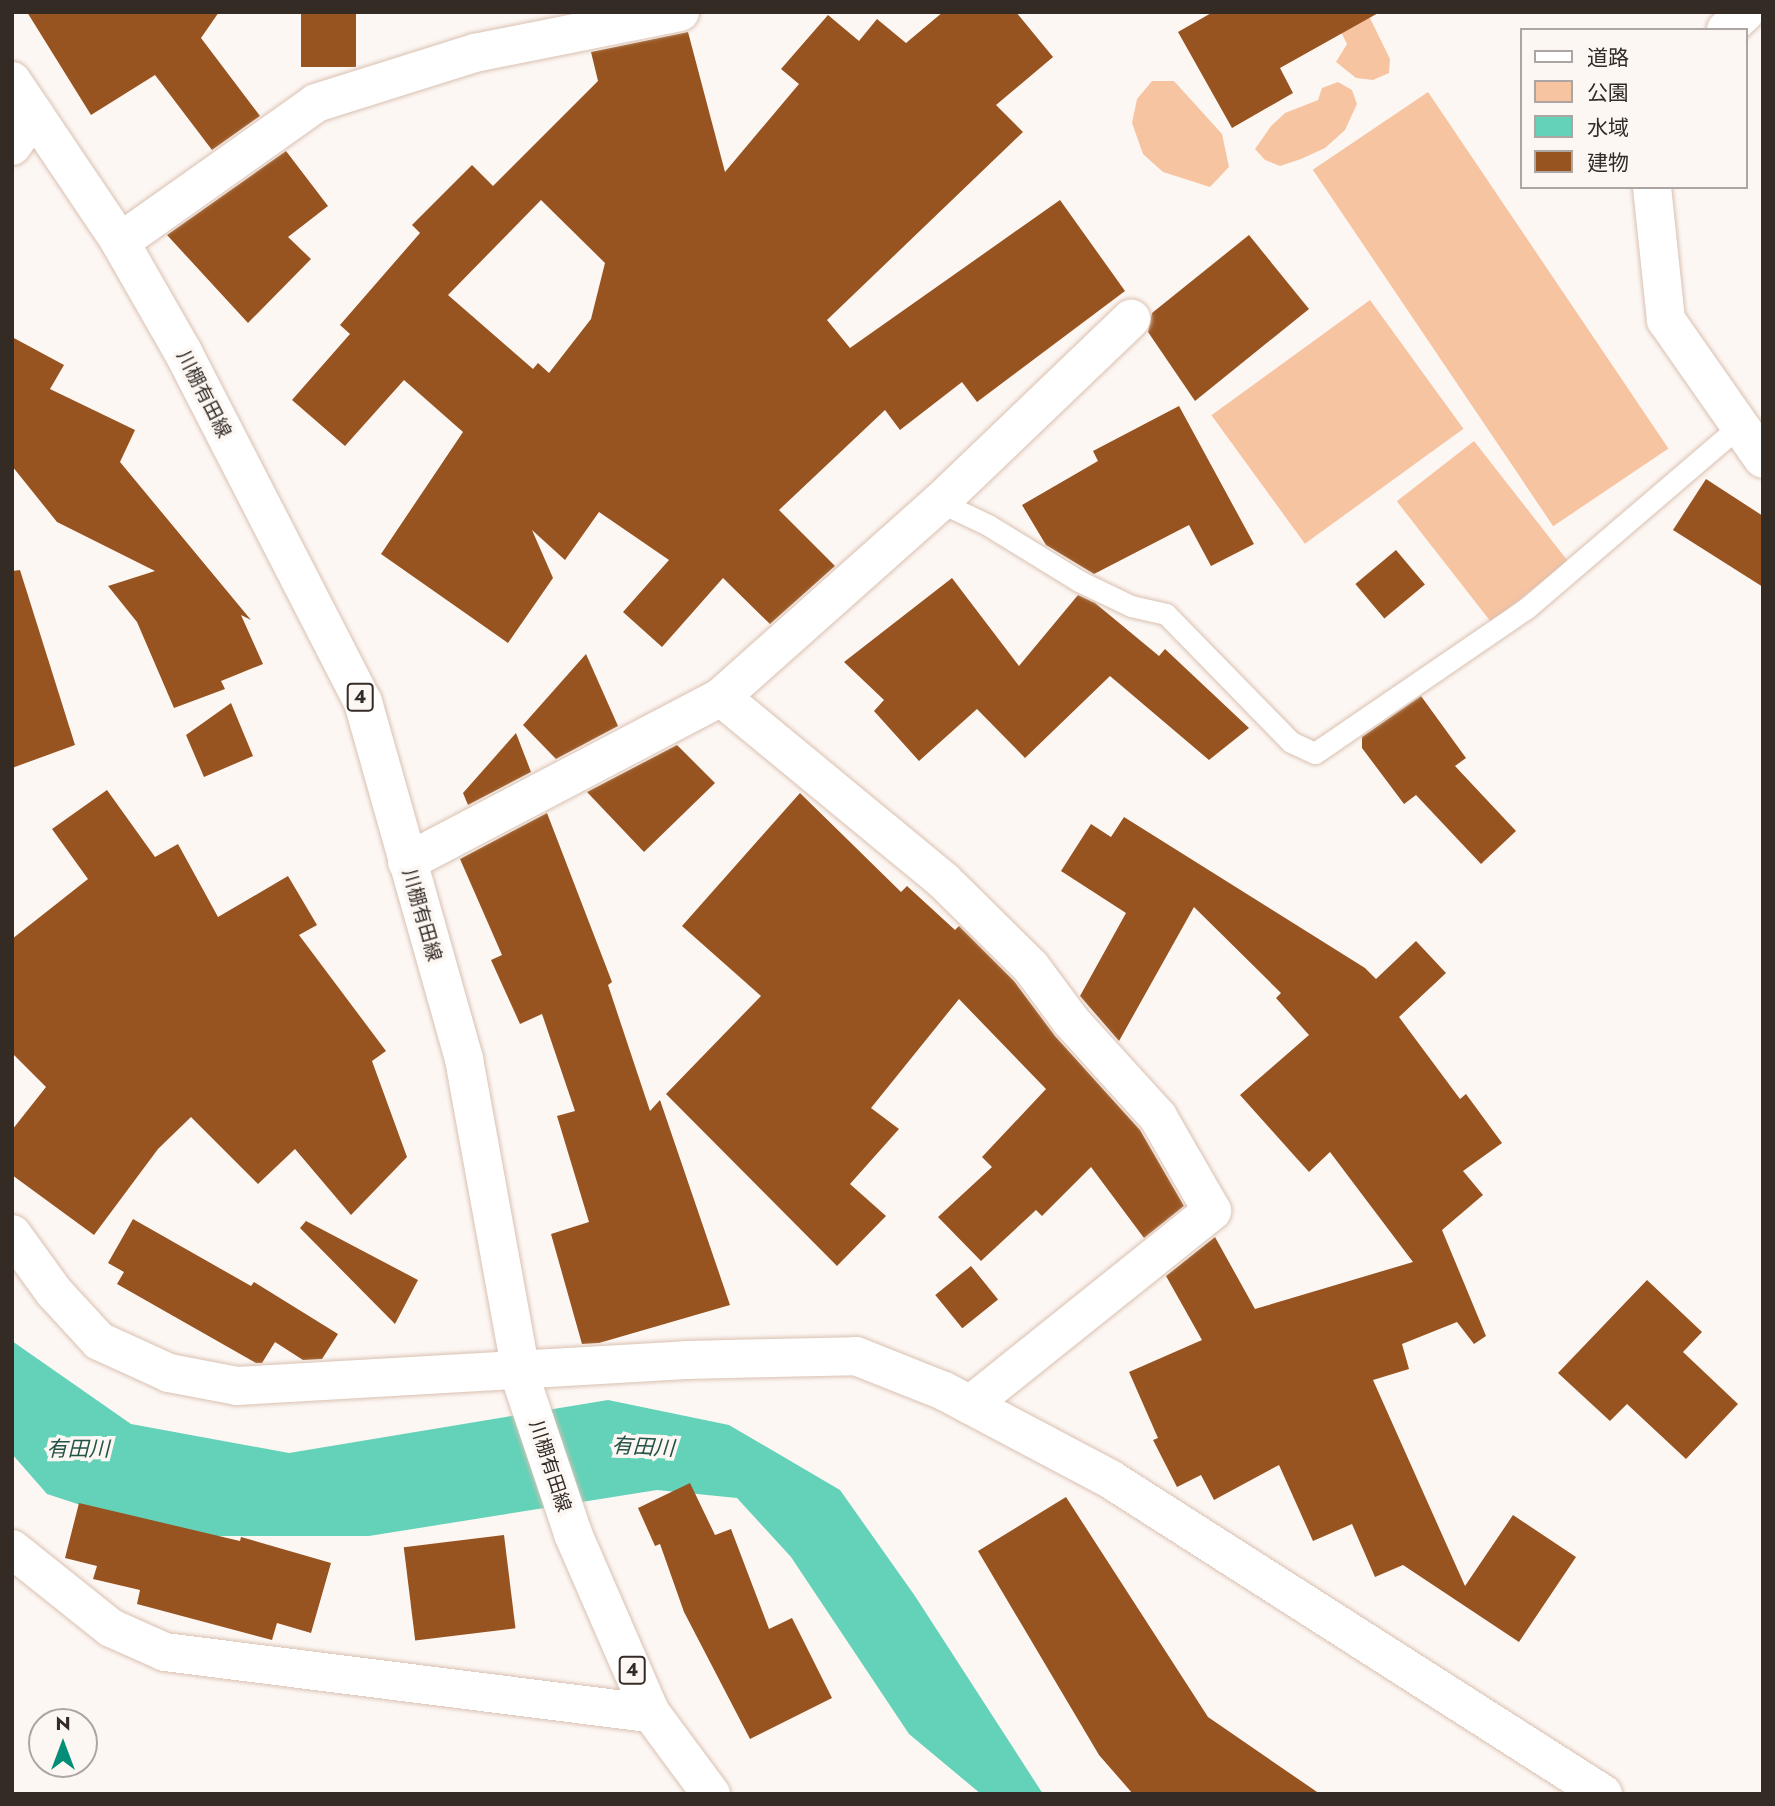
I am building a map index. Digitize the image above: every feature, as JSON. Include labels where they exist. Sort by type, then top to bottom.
[{"type":"street","points":[[120,242],[316,103],[475,53],[680,12]]},
{"type":"street","points":[[1728,28],[1745,12]]},
{"type":"street","name":"川棚有田線","points":[[12,82],[120,242],[183,352],[363,702],[464,1059],[521,1377],[573,1534],[651,1713],[711,1794]]},
{"type":"street","points":[[12,146],[34,114]]},
{"type":"street","points":[[1652,189],[1666,320],[1763,459]]},
{"type":"street","points":[[407,862],[721,697],[940,502],[1131,318]]},
{"type":"street","points":[[721,697],[944,881],[1031,967],[1071,1021],[1158,1117],[1212,1211],[970,1405]]},
{"type":"street","points":[[12,1234],[54,1292],[99,1341],[169,1373],[237,1386],[521,1377],[856,1356],[970,1405],[1110,1479],[1603,1794]]},
{"type":"street","points":[[12,1549],[111,1628],[164,1651],[651,1713]]},
{"type":"lane","points":[[940,502],[988,525],[1079,581],[1131,606],[1166,614],[1291,743],[1315,753],[1527,608],[1739,426]]},
{"type":"green space","points":[[1367,12],[1390,59],[1389,73],[1373,80],[1356,78],[1336,62],[1347,44],[1333,16]]},
{"type":"green space","points":[[1152,81],[1174,81],[1222,134],[1229,167],[1210,187],[1163,172],[1143,154],[1132,123],[1137,99]]},
{"type":"green space","points":[[1338,82],[1352,90],[1357,104],[1345,130],[1325,148],[1301,159],[1280,166],[1265,160],[1255,149],[1271,126],[1285,113],[1318,100],[1322,88]]},
{"type":"green space","points":[[1428,92],[1668,448],[1553,526],[1313,170]]},
{"type":"green space","points":[[1370,300],[1463,429],[1305,544],[1211,415]]},
{"type":"green space","points":[[1474,441],[1568,562],[1491,622],[1397,501]]},
{"type":"water","name":"有田川","points":[[12,1341],[131,1424],[289,1453],[608,1400],[729,1425],[840,1490],[915,1596],[1043,1794],[981,1794],[909,1734],[791,1557],[737,1498],[657,1490],[369,1536],[175,1536],[47,1494],[12,1454]]},
{"type":"building","points":[[27,12],[219,12],[201,38],[260,116],[212,150],[155,75],[91,115]]},
{"type":"building","points":[[301,12],[356,12],[356,67],[301,67]]},
{"type":"building","points":[[943,12],[1016,12],[1053,57],[996,105],[1023,132],[827,320],[850,348],[1060,200],[1125,291],[977,402],[962,382],[900,430],[885,410],[779,510],[835,566],[770,624],[723,578],[662,647],[623,612],[669,560],[599,512],[565,560],[532,530],[553,578],[508,643],[381,554],[463,432],[404,380],[345,446],[292,400],[350,334],[340,325],[420,233],[412,225],[472,165],[493,186],[598,81],[591,52],[688,32],[725,172],[799,84],[781,69],[828,15],[859,41],[877,19],[906,43]],"holes":[[[541,200],[605,263],[591,319],[549,373],[538,363],[533,369],[448,295]]]},
{"type":"building","points":[[1213,12],[1380,12],[1280,68],[1293,93],[1232,128],[1178,32]]},
{"type":"building","points":[[286,151],[328,206],[288,237],[311,259],[248,323],[167,235]]},
{"type":"building","points":[[1249,235],[1309,309],[1195,401],[1148,332],[1152,313]]},
{"type":"building","points":[[12,337],[64,365],[50,389],[135,430],[120,462],[251,620],[241,615],[263,664],[221,681],[225,689],[174,708],[137,622],[108,586],[155,571],[57,522],[12,466]]},
{"type":"building","points":[[1179,406],[1254,544],[1211,566],[1189,525],[1094,574],[1046,545],[1022,505],[1098,461],[1093,451]]},
{"type":"building","points":[[1706,479],[1763,516],[1763,587],[1673,530]]},
{"type":"building","points":[[1396,550],[1425,584],[1384,619],[1355,584]]},
{"type":"building","points":[[20,570],[75,745],[12,768],[12,571]]},
{"type":"building","points":[[952,578],[1019,666],[1078,595],[1095,603],[1159,656],[1165,649],[1249,728],[1209,760],[1110,676],[1025,758],[977,709],[919,761],[874,711],[884,700],[844,662]]},
{"type":"building","points":[[586,654],[618,726],[556,759],[523,725]]},
{"type":"building","points":[[1421,696],[1466,758],[1455,766],[1516,831],[1481,864],[1416,795],[1404,804],[1362,748],[1362,737]]},
{"type":"building","points":[[231,703],[253,756],[204,777],[186,735]]},
{"type":"building","points":[[516,733],[531,772],[468,805],[463,793]]},
{"type":"building","points":[[677,745],[715,783],[644,852],[587,792]]},
{"type":"building","points":[[107,790],[155,857],[178,844],[218,917],[288,876],[317,925],[299,935],[386,1051],[372,1061],[407,1157],[351,1215],[295,1149],[258,1184],[191,1117],[158,1149],[94,1235],[12,1175],[12,1130],[46,1087],[12,1053],[12,939],[88,879],[52,829]]},
{"type":"building","points":[[800,793],[901,892],[907,886],[955,930],[959,926],[1014,981],[1055,1036],[1140,1130],[1184,1206],[1144,1238],[1091,1167],[1042,1216],[1036,1210],[981,1261],[938,1217],[992,1167],[982,1157],[1046,1089],[959,999],[871,1108],[899,1129],[850,1184],[886,1216],[837,1266],[666,1094],[761,996],[682,926]]},
{"type":"building","points":[[547,813],[612,982],[608,985],[650,1111],[660,1100],[730,1305],[599,1343],[582,1344],[551,1234],[589,1222],[557,1116],[575,1111],[542,1014],[520,1024],[491,960],[502,955],[460,859]]},
{"type":"building","points":[[1124,817],[1365,968],[1376,979],[1416,941],[1446,973],[1399,1017],[1460,1099],[1466,1094],[1502,1143],[1463,1171],[1483,1195],[1442,1230],[1486,1336],[1474,1344],[1457,1322],[1402,1344],[1409,1369],[1373,1380],[1465,1586],[1513,1515],[1576,1557],[1519,1642],[1403,1565],[1375,1577],[1352,1524],[1313,1541],[1279,1465],[1214,1500],[1201,1475],[1177,1487],[1153,1440],[1158,1438],[1129,1372],[1202,1340],[1166,1276],[1215,1237],[1255,1309],[1413,1262],[1330,1152],[1309,1172],[1240,1095],[1309,1035],[1276,998],[1281,993],[1194,907],[1119,1041],[1080,996],[1126,913],[1061,871],[1091,824],[1111,837]]},
{"type":"building","points":[[133,1219],[251,1286],[254,1282],[338,1334],[322,1359],[303,1360],[275,1342],[262,1363],[256,1363],[117,1284],[124,1272],[108,1263]]},
{"type":"building","points":[[306,1221],[418,1280],[395,1324],[300,1228]]},
{"type":"building","points":[[971,1266],[998,1299],[962,1328],[935,1295]]},
{"type":"building","points":[[1647,1280],[1702,1332],[1683,1352],[1738,1404],[1686,1459],[1627,1404],[1610,1421],[1558,1373]]},
{"type":"building","points":[[690,1483],[715,1535],[731,1529],[769,1629],[792,1618],[832,1698],[750,1739],[684,1612],[660,1544],[655,1546],[638,1508]]},
{"type":"building","points":[[1066,1497],[1208,1717],[1320,1794],[1133,1794],[1099,1755],[978,1551]]},
{"type":"building","points":[[79,1503],[240,1541],[241,1537],[331,1563],[311,1633],[277,1623],[272,1640],[137,1604],[140,1590],[93,1579],[97,1566],[65,1558]]},
{"type":"building","points":[[504,1535],[515,1628],[415,1641],[404,1547]]}]
